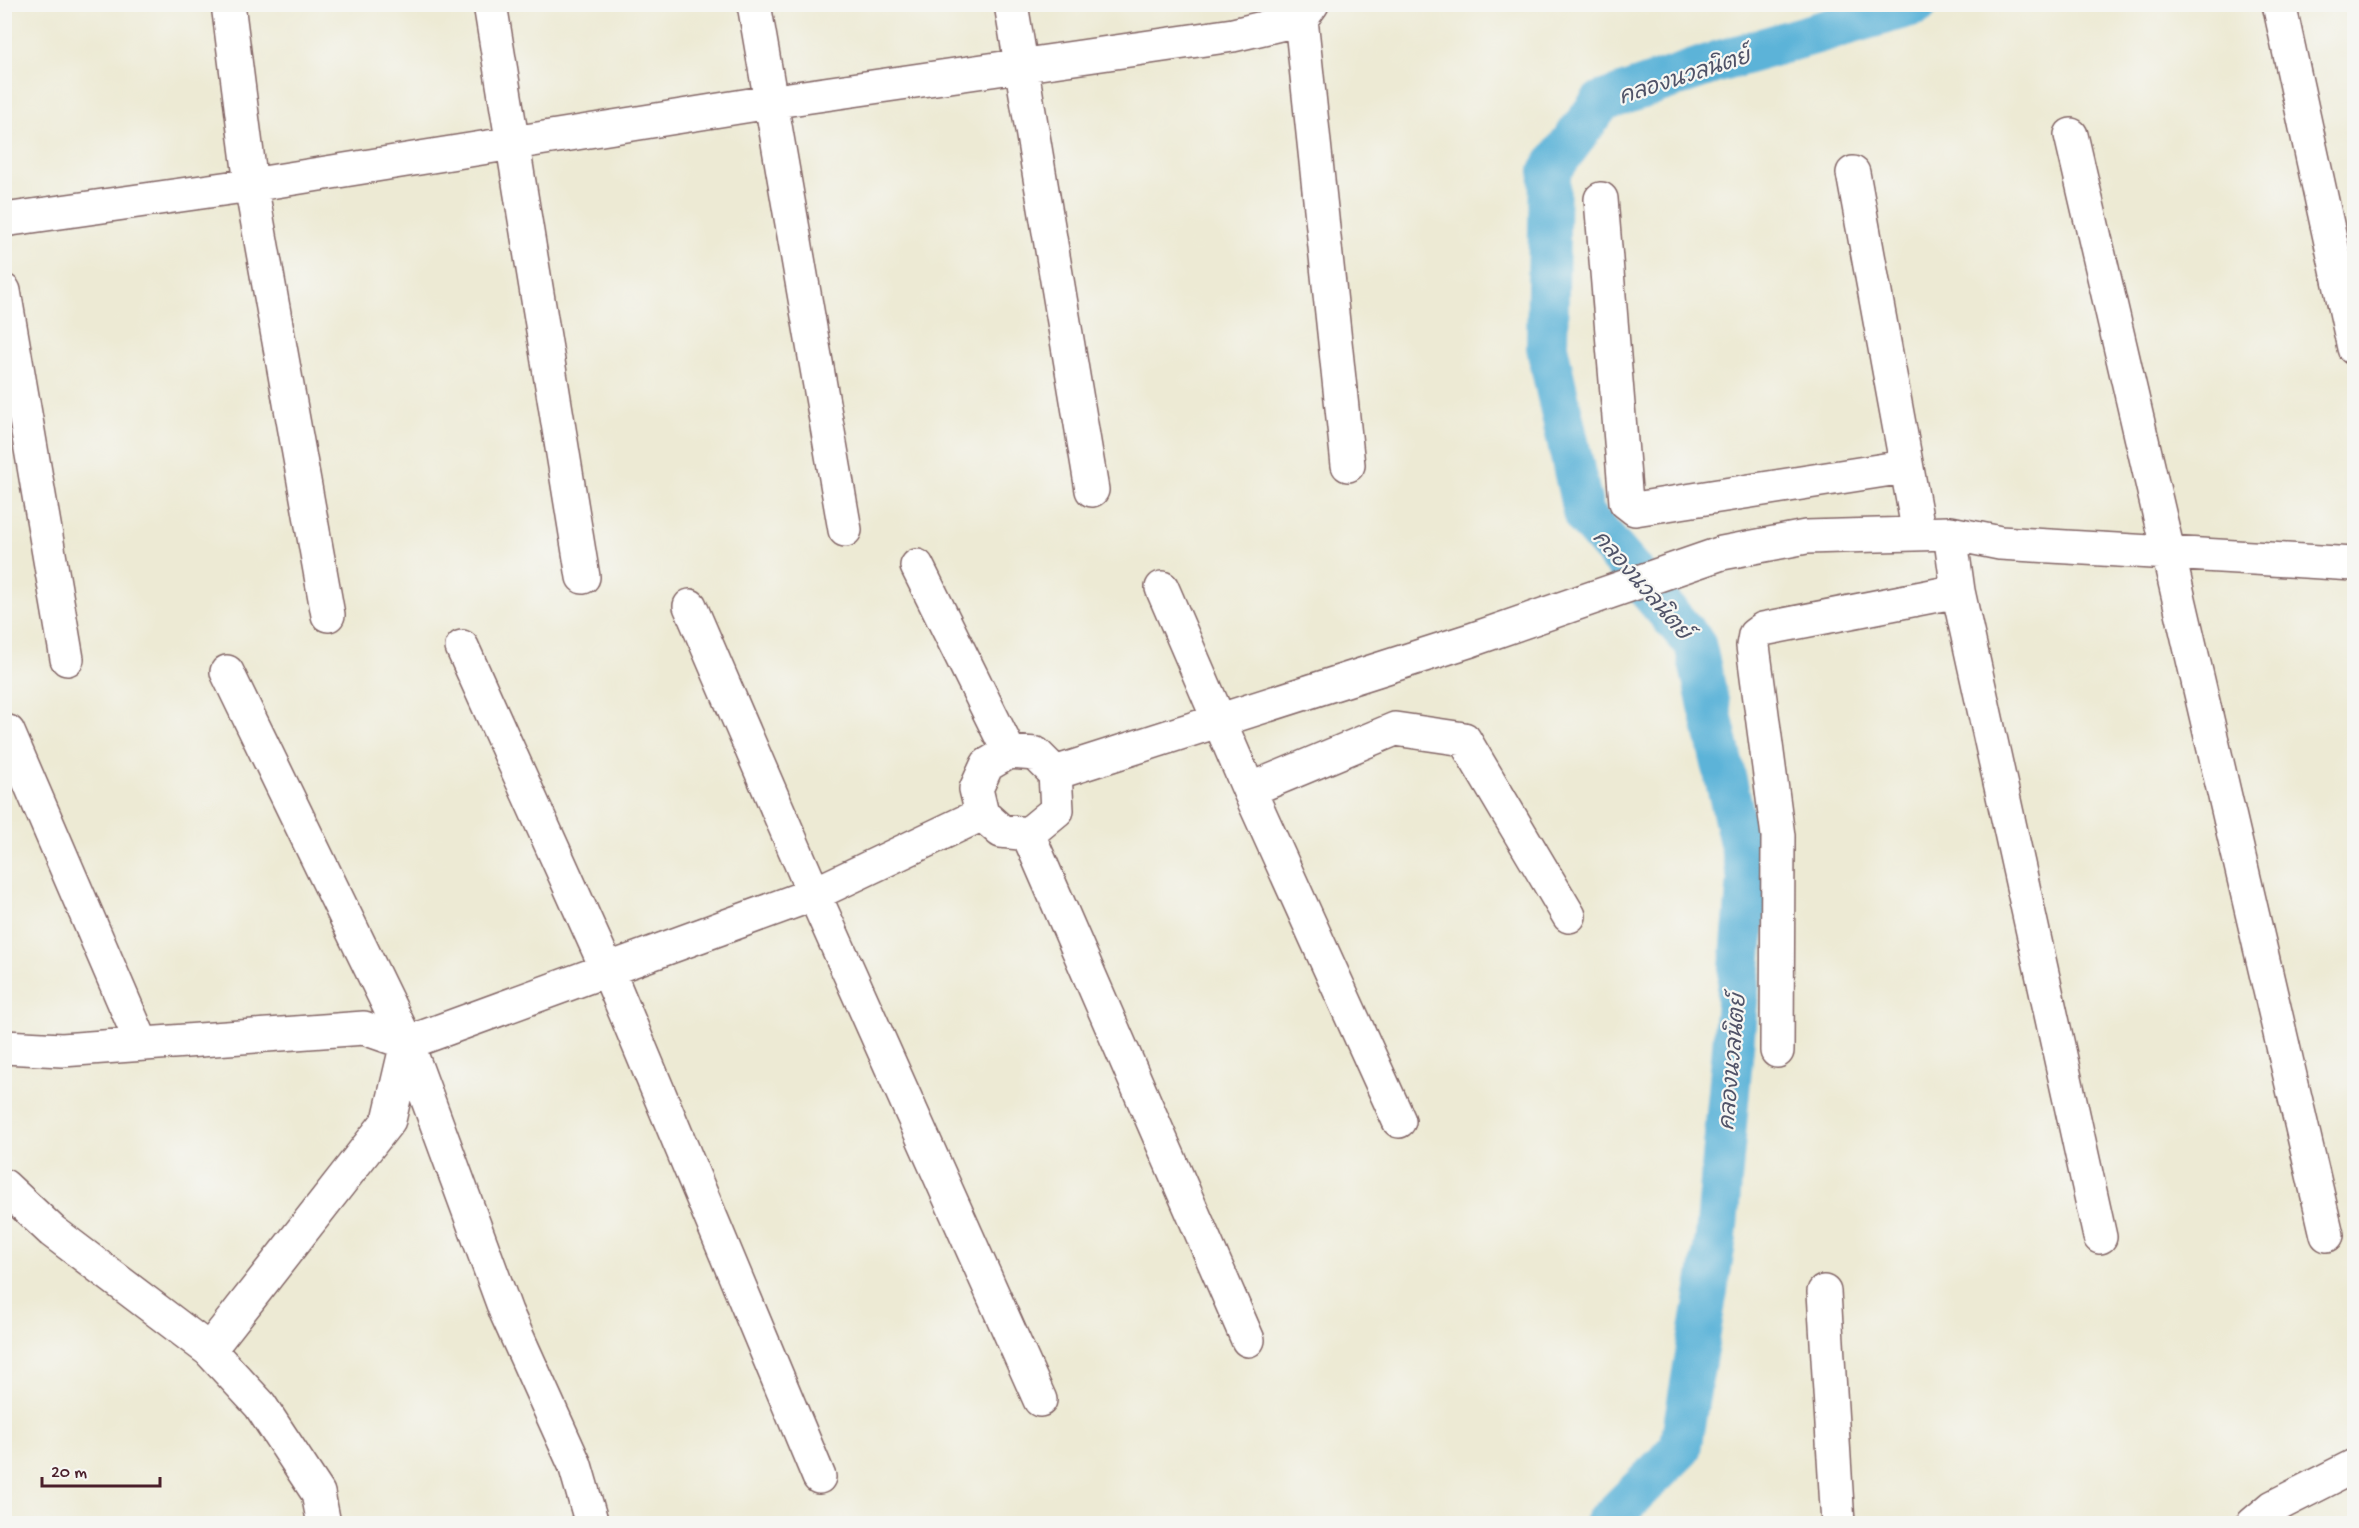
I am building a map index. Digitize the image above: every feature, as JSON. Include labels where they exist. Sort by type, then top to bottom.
[{"type":"street","points":[[228,4],[251,185],[328,615]]},
{"type":"street","points":[[490,4],[583,577]]},
{"type":"street","points":[[754,4],[769,102],[845,530]]},
{"type":"street","points":[[1011,4],[1092,490]]},
{"type":"street","points":[[2279,4],[2355,348]]},
{"type":"street","points":[[4,220],[251,185],[769,102],[1233,35],[1298,13],[1348,465]]},
{"type":"street","points":[[2071,135],[2327,1235]]},
{"type":"street","points":[[1853,174],[1904,467],[1958,591],[2100,1237]]},
{"type":"street","points":[[1600,199],[1626,502],[1629,506],[1635,509],[1904,467]]},
{"type":"street","points":[[4,291],[67,659]]},
{"type":"street","points":[[1055,772],[1340,679],[1471,640],[1722,554],[1806,537],[1934,534],[2000,543],[2355,564]]},
{"type":"street","points":[[917,566],[1009,752]]},
{"type":"street","points":[[1162,588],[1249,790],[1399,1121]]},
{"type":"street","points":[[1777,1051],[1778,836],[1753,645],[1755,635],[1763,629],[1958,591]]},
{"type":"street","points":[[690,606],[814,894],[1040,1400]]},
{"type":"street","points":[[462,646],[608,971],[819,1477]]},
{"type":"street","points":[[227,672],[407,1043],[506,1312],[575,1465],[592,1524]]},
{"type":"street","points":[[1249,790],[1395,729],[1464,739],[1569,916]]},
{"type":"street","points":[[8,732],[142,1044]]},
{"type":"street","points":[[1009,752],[1036,754],[1055,772],[1057,810],[1028,834],[1002,831],[982,814],[976,789],[987,765],[1009,752]]},
{"type":"street","points":[[4,1047],[62,1050],[364,1028],[407,1043],[814,894],[982,814]]},
{"type":"street","points":[[1028,834],[1248,1340]]},
{"type":"street","points":[[209,1350],[389,1120],[407,1043]]},
{"type":"street","points":[[4,1186],[52,1231],[209,1350],[260,1405],[318,1493],[324,1524]]},
{"type":"street","points":[[1824,1292],[1838,1524]]},
{"type":"street","points":[[2253,1524],[2273,1507],[2355,1466]]},
{"type":"waterway","name":"คลองนวลนิตย์","points":[[1605,1524],[1680,1449],[1716,1237],[1748,878],[1695,644],[1584,515],[1547,347],[1550,171],[1601,102],[1717,62],[1917,4]]}]
